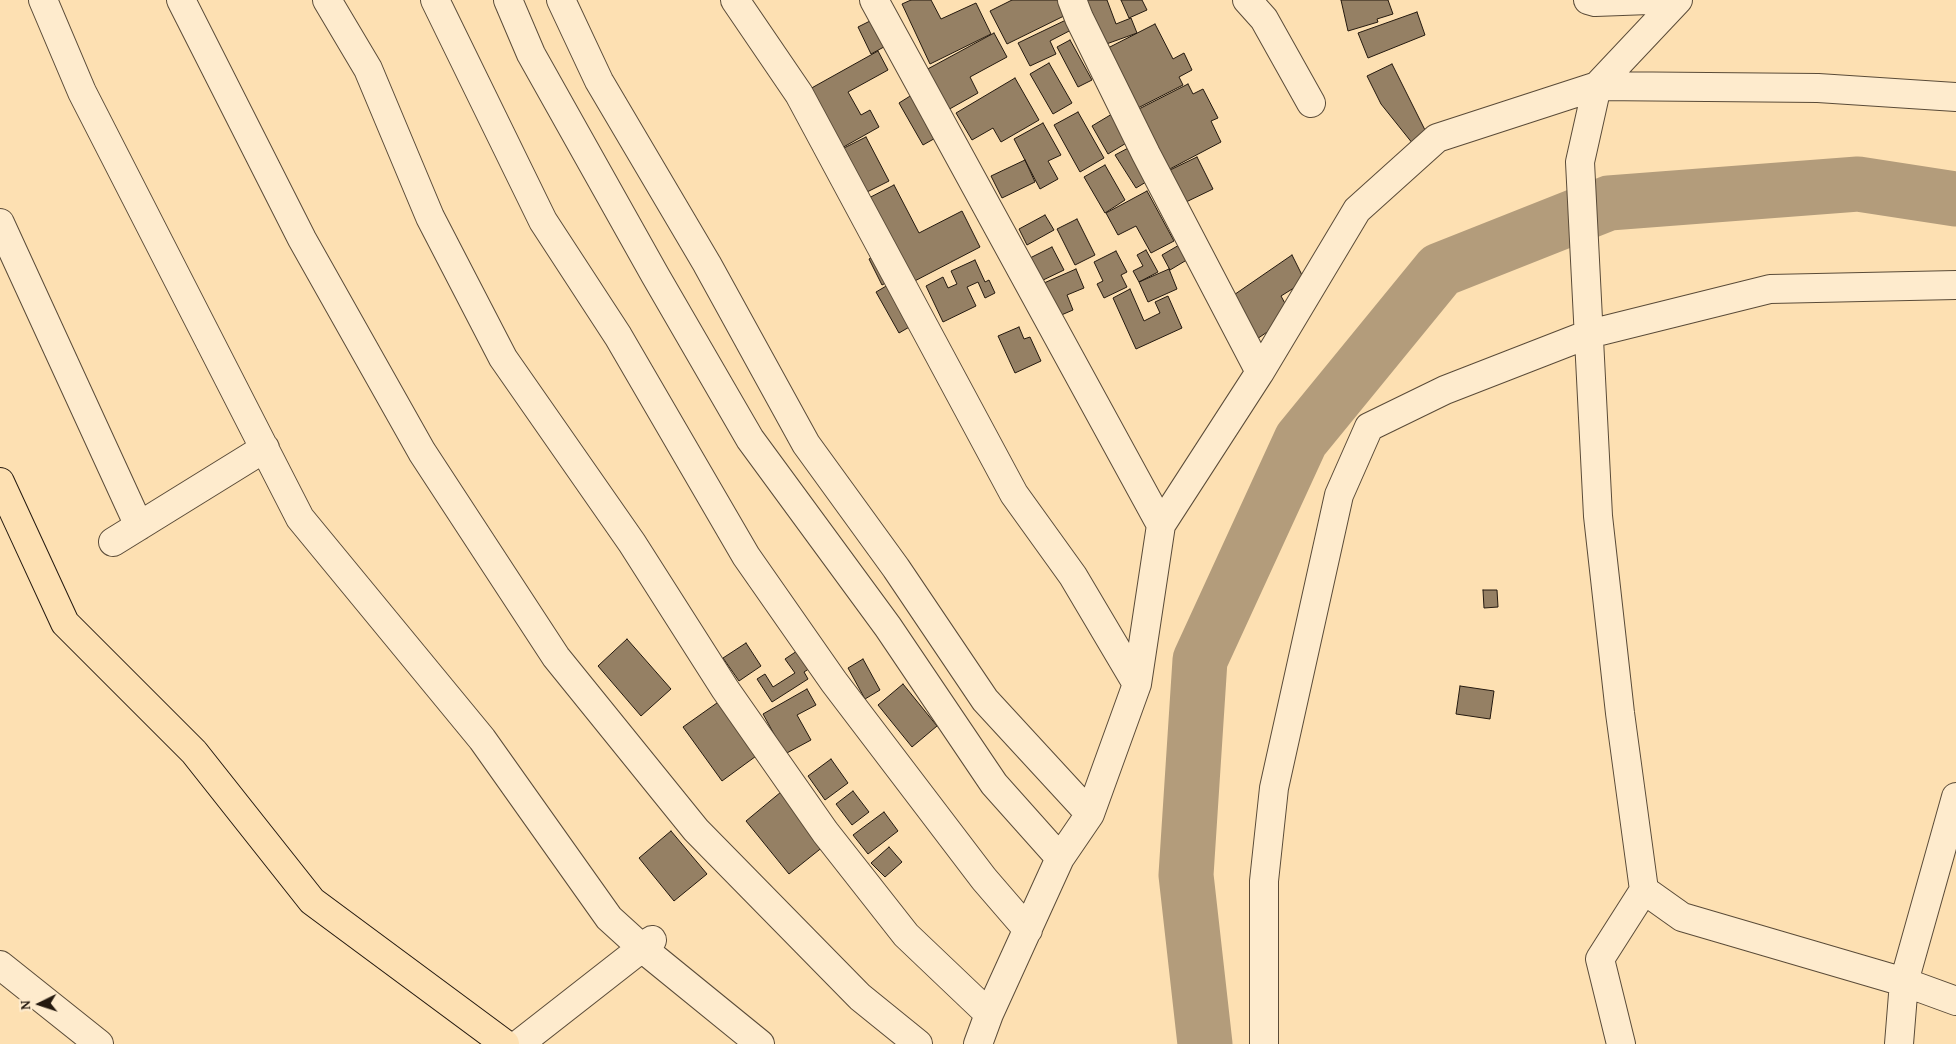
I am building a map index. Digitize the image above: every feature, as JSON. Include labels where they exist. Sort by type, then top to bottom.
[{"type":"main road","points":[[0,482],[65,623],[194,752],[312,901],[505,1044]]},
{"type":"street","points":[[43,0],[82,92],[300,518],[482,739],[608,918],[647,944],[760,1044]]},
{"type":"street","points":[[181,0],[302,239],[422,452],[556,657],[696,830],[860,997],[918,1044]]},
{"type":"street","points":[[327,0],[368,69],[430,217],[503,358],[632,543],[725,690],[825,832],[906,934],[989,1014]]},
{"type":"street","points":[[435,0],[543,221],[618,336],[746,556],[834,682],[984,879],[1028,930]]},
{"type":"street","points":[[508,0],[531,54],[750,439],[888,626],[994,784],[1060,858]]},
{"type":"street","points":[[561,0],[599,80],[707,264],[806,444],[896,568],[985,700],[1090,814]]},
{"type":"street","points":[[735,0],[799,94],[1014,494],[1073,576],[1136,684]]},
{"type":"street","points":[[874,0],[1161,525]]},
{"type":"street","points":[[1072,0],[1133,129],[1260,372]]},
{"type":"street","points":[[1247,0],[1264,19],[1311,103]]},
{"type":"street","points":[[1588,0],[1595,2],[1649,0]]},
{"type":"street","points":[[1621,1044],[1600,960],[1644,890],[1620,713],[1598,516],[1580,162],[1596,86],[1678,0]]},
{"type":"street","points":[[978,1044],[989,1014],[1060,858],[1090,814],[1136,684],[1161,525],[1260,372],[1357,210],[1437,138],[1596,86],[1818,88],[1956,97]]},
{"type":"street","points":[[0,223],[139,526]]},
{"type":"street","points":[[1264,1044],[1264,881],[1274,788],[1339,495],[1369,427],[1445,390],[1589,332],[1770,289],[1956,285]]},
{"type":"street","points":[[113,542],[265,448]]},
{"type":"street","points":[[1899,1044],[1904,982],[1956,798]]},
{"type":"street","points":[[1644,890],[1682,917],[1904,982],[1956,1001]]},
{"type":"street","points":[[519,1044],[647,944]]},
{"type":"street","points":[[0,965],[99,1044]]},
{"type":"building","points":[[911,0],[931,0],[941,19],[976,3],[991,34],[930,64],[902,4]]},
{"type":"building","points":[[1012,0],[1063,0],[1070,13],[1007,44],[990,11]]},
{"type":"building","points":[[1081,0],[1107,0],[1116,24],[1131,18],[1137,33],[1098,47]]},
{"type":"building","points":[[1121,0],[1142,0],[1147,10],[1129,18]]},
{"type":"building","points":[[1341,0],[1388,0],[1393,14],[1377,19],[1378,22],[1348,31]]},
{"type":"building","points":[[1417,12],[1425,35],[1368,58],[1358,33]]},
{"type":"building","points":[[880,16],[893,42],[871,54],[858,27]]},
{"type":"building","points":[[1068,19],[1073,29],[1050,41],[1056,54],[1030,66],[1018,43]]},
{"type":"building","points":[[1155,24],[1173,59],[1184,53],[1192,70],[1179,77],[1183,85],[1134,110],[1104,50]]},
{"type":"building","points":[[994,33],[1007,57],[970,77],[978,93],[946,111],[924,71]]},
{"type":"building","points":[[1070,40],[1092,80],[1078,87],[1057,47]]},
{"type":"building","points":[[878,51],[888,70],[848,92],[861,115],[870,110],[879,127],[840,149],[808,90]]},
{"type":"building","points":[[1049,63],[1072,103],[1053,114],[1030,74]]},
{"type":"building","points":[[1392,64],[1428,136],[1413,144],[1381,104],[1367,76]]},
{"type":"building","points":[[1015,78],[1039,120],[1001,142],[993,128],[972,140],[956,113]]},
{"type":"building","points":[[1188,84],[1193,94],[1203,89],[1218,118],[1211,121],[1221,142],[1168,170],[1135,111]]},
{"type":"building","points":[[915,93],[939,136],[923,145],[899,103]]},
{"type":"building","points":[[1078,112],[1104,158],[1080,172],[1054,125]]},
{"type":"building","points":[[1112,114],[1128,142],[1108,154],[1092,126]]},
{"type":"building","points":[[1043,123],[1061,155],[1048,161],[1058,179],[1040,189],[1014,139]]},
{"type":"building","points":[[866,137],[889,181],[861,195],[838,151]]},
{"type":"building","points":[[1132,146],[1151,179],[1136,188],[1115,155]]},
{"type":"building","points":[[1197,157],[1213,189],[1186,202],[1170,170]]},
{"type":"building","points":[[1025,160],[1035,182],[1002,198],[991,176]]},
{"type":"building","points":[[1105,165],[1125,200],[1105,213],[1084,177]]},
{"type":"building","points":[[894,185],[919,233],[962,211],[980,247],[907,285],[863,201]]},
{"type":"building","points":[[1147,191],[1174,241],[1151,253],[1136,226],[1118,235],[1106,213]]},
{"type":"building","points":[[1045,215],[1054,230],[1027,245],[1019,229]]},
{"type":"building","points":[[1077,219],[1095,255],[1075,265],[1057,229]]},
{"type":"building","points":[[1186,241],[1195,255],[1170,270],[1162,255]]},
{"type":"building","points":[[1052,247],[1064,270],[1039,282],[1028,259]]},
{"type":"building","points":[[1146,250],[1158,272],[1139,282],[1133,271],[1143,266],[1137,255]]},
{"type":"building","points":[[1116,251],[1127,272],[1121,275],[1127,287],[1104,298],[1097,284],[1103,281],[1094,262]]},
{"type":"building","points":[[881,252],[895,278],[882,285],[869,259]]},
{"type":"building","points":[[1292,255],[1305,281],[1281,296],[1288,309],[1278,314],[1282,322],[1251,343],[1228,299]]},
{"type":"building","points":[[975,260],[985,282],[989,280],[995,293],[985,298],[978,282],[967,287],[976,306],[943,322],[926,286],[943,277],[948,288],[957,284],[951,271]]},
{"type":"building","points":[[1076,269],[1084,288],[1067,295],[1073,310],[1059,316],[1044,283]]},
{"type":"building","points":[[1169,269],[1177,289],[1148,302],[1139,282]]},
{"type":"building","points":[[888,285],[911,326],[899,333],[876,292]]},
{"type":"building","points":[[1130,289],[1144,321],[1160,313],[1155,302],[1168,296],[1182,328],[1136,349],[1113,298]]},
{"type":"building","points":[[1019,327],[1024,339],[1030,337],[1041,361],[1015,373],[998,336]]},
{"type":"building","points":[[1483,590],[1497,590],[1498,607],[1484,608]]},
{"type":"building","points":[[627,639],[671,689],[641,716],[598,666]]},
{"type":"building","points":[[746,643],[761,666],[739,681],[723,658]]},
{"type":"building","points":[[803,647],[815,665],[804,672],[808,679],[772,702],[757,679],[765,674],[773,687],[795,673],[785,659]]},
{"type":"building","points":[[863,659],[880,690],[865,699],[848,668]]},
{"type":"building","points":[[903,684],[937,726],[912,747],[878,705]]},
{"type":"building","points":[[1460,686],[1494,691],[1490,719],[1456,714]]},
{"type":"building","points":[[807,689],[816,705],[797,715],[811,740],[785,754],[763,714]]},
{"type":"building","points":[[724,698],[763,751],[722,781],[683,727]]},
{"type":"building","points":[[831,759],[848,783],[825,800],[808,776]]},
{"type":"building","points":[[853,791],[869,812],[852,825],[836,804]]},
{"type":"building","points":[[781,792],[824,846],[789,874],[746,821]]},
{"type":"building","points":[[884,812],[898,831],[868,854],[853,835]]},
{"type":"building","points":[[671,831],[707,874],[674,901],[639,858]]},
{"type":"building","points":[[889,847],[902,862],[885,877],[871,863]]},
{"type":"waterway","points":[[1205,1044],[1186,875],[1200,660],[1301,440],[1440,270],[1609,203],[1858,184],[1956,199]]}]
